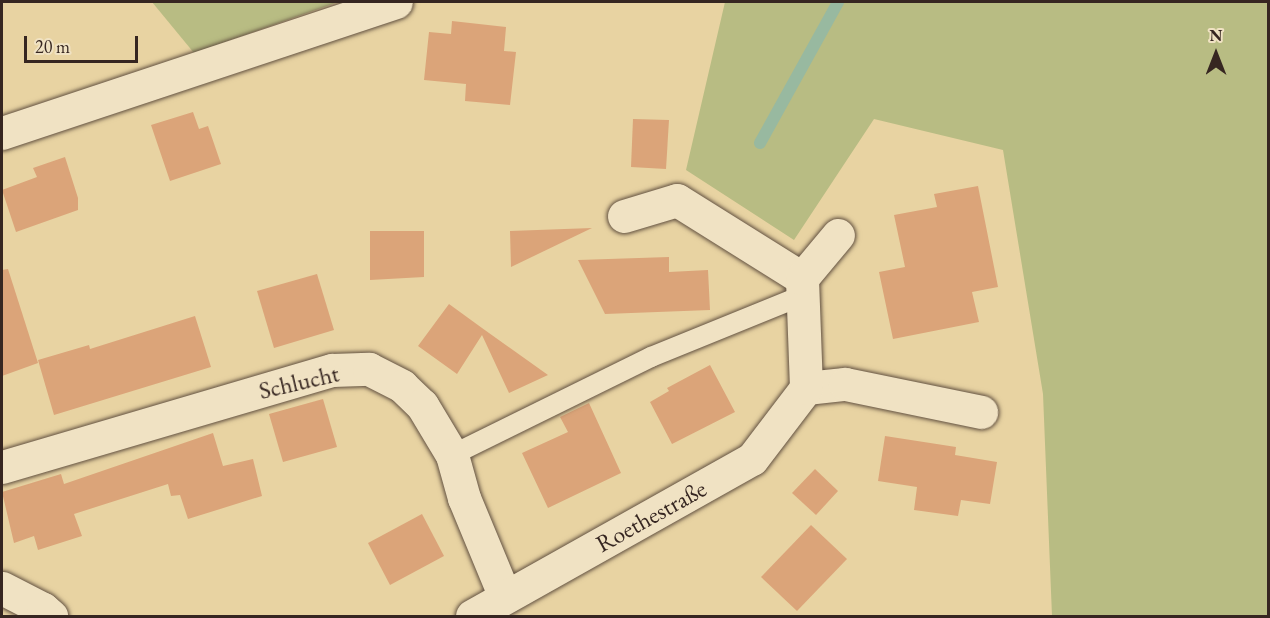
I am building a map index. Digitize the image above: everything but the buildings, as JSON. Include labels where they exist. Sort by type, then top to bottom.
[{"type":"street","points":[[2,133],[396,2]]},
{"type":"street","points":[[624,216],[677,200],[801,287]]},
{"type":"street","points":[[838,235],[801,287],[806,388],[845,384],[981,412]]},
{"type":"street","name":"Schlucht","points":[[2,467],[332,370],[369,369],[402,386],[422,405],[452,455],[464,498],[505,597]]},
{"type":"street","name":"Roethestraße","points":[[472,616],[752,459],[806,388]]},
{"type":"street","points":[[2,588],[43,609],[51,616]]},
{"type":"lane","points":[[452,455],[651,357],[801,287]]},
{"type":"green space","points":[[152,2],[338,2],[194,53]]},
{"type":"green space","points":[[725,2],[1268,2],[1268,616],[1052,616],[1043,394],[1003,150],[874,119],[794,240],[686,170]]},
{"type":"waterway","points":[[760,143],[838,2]]}]
